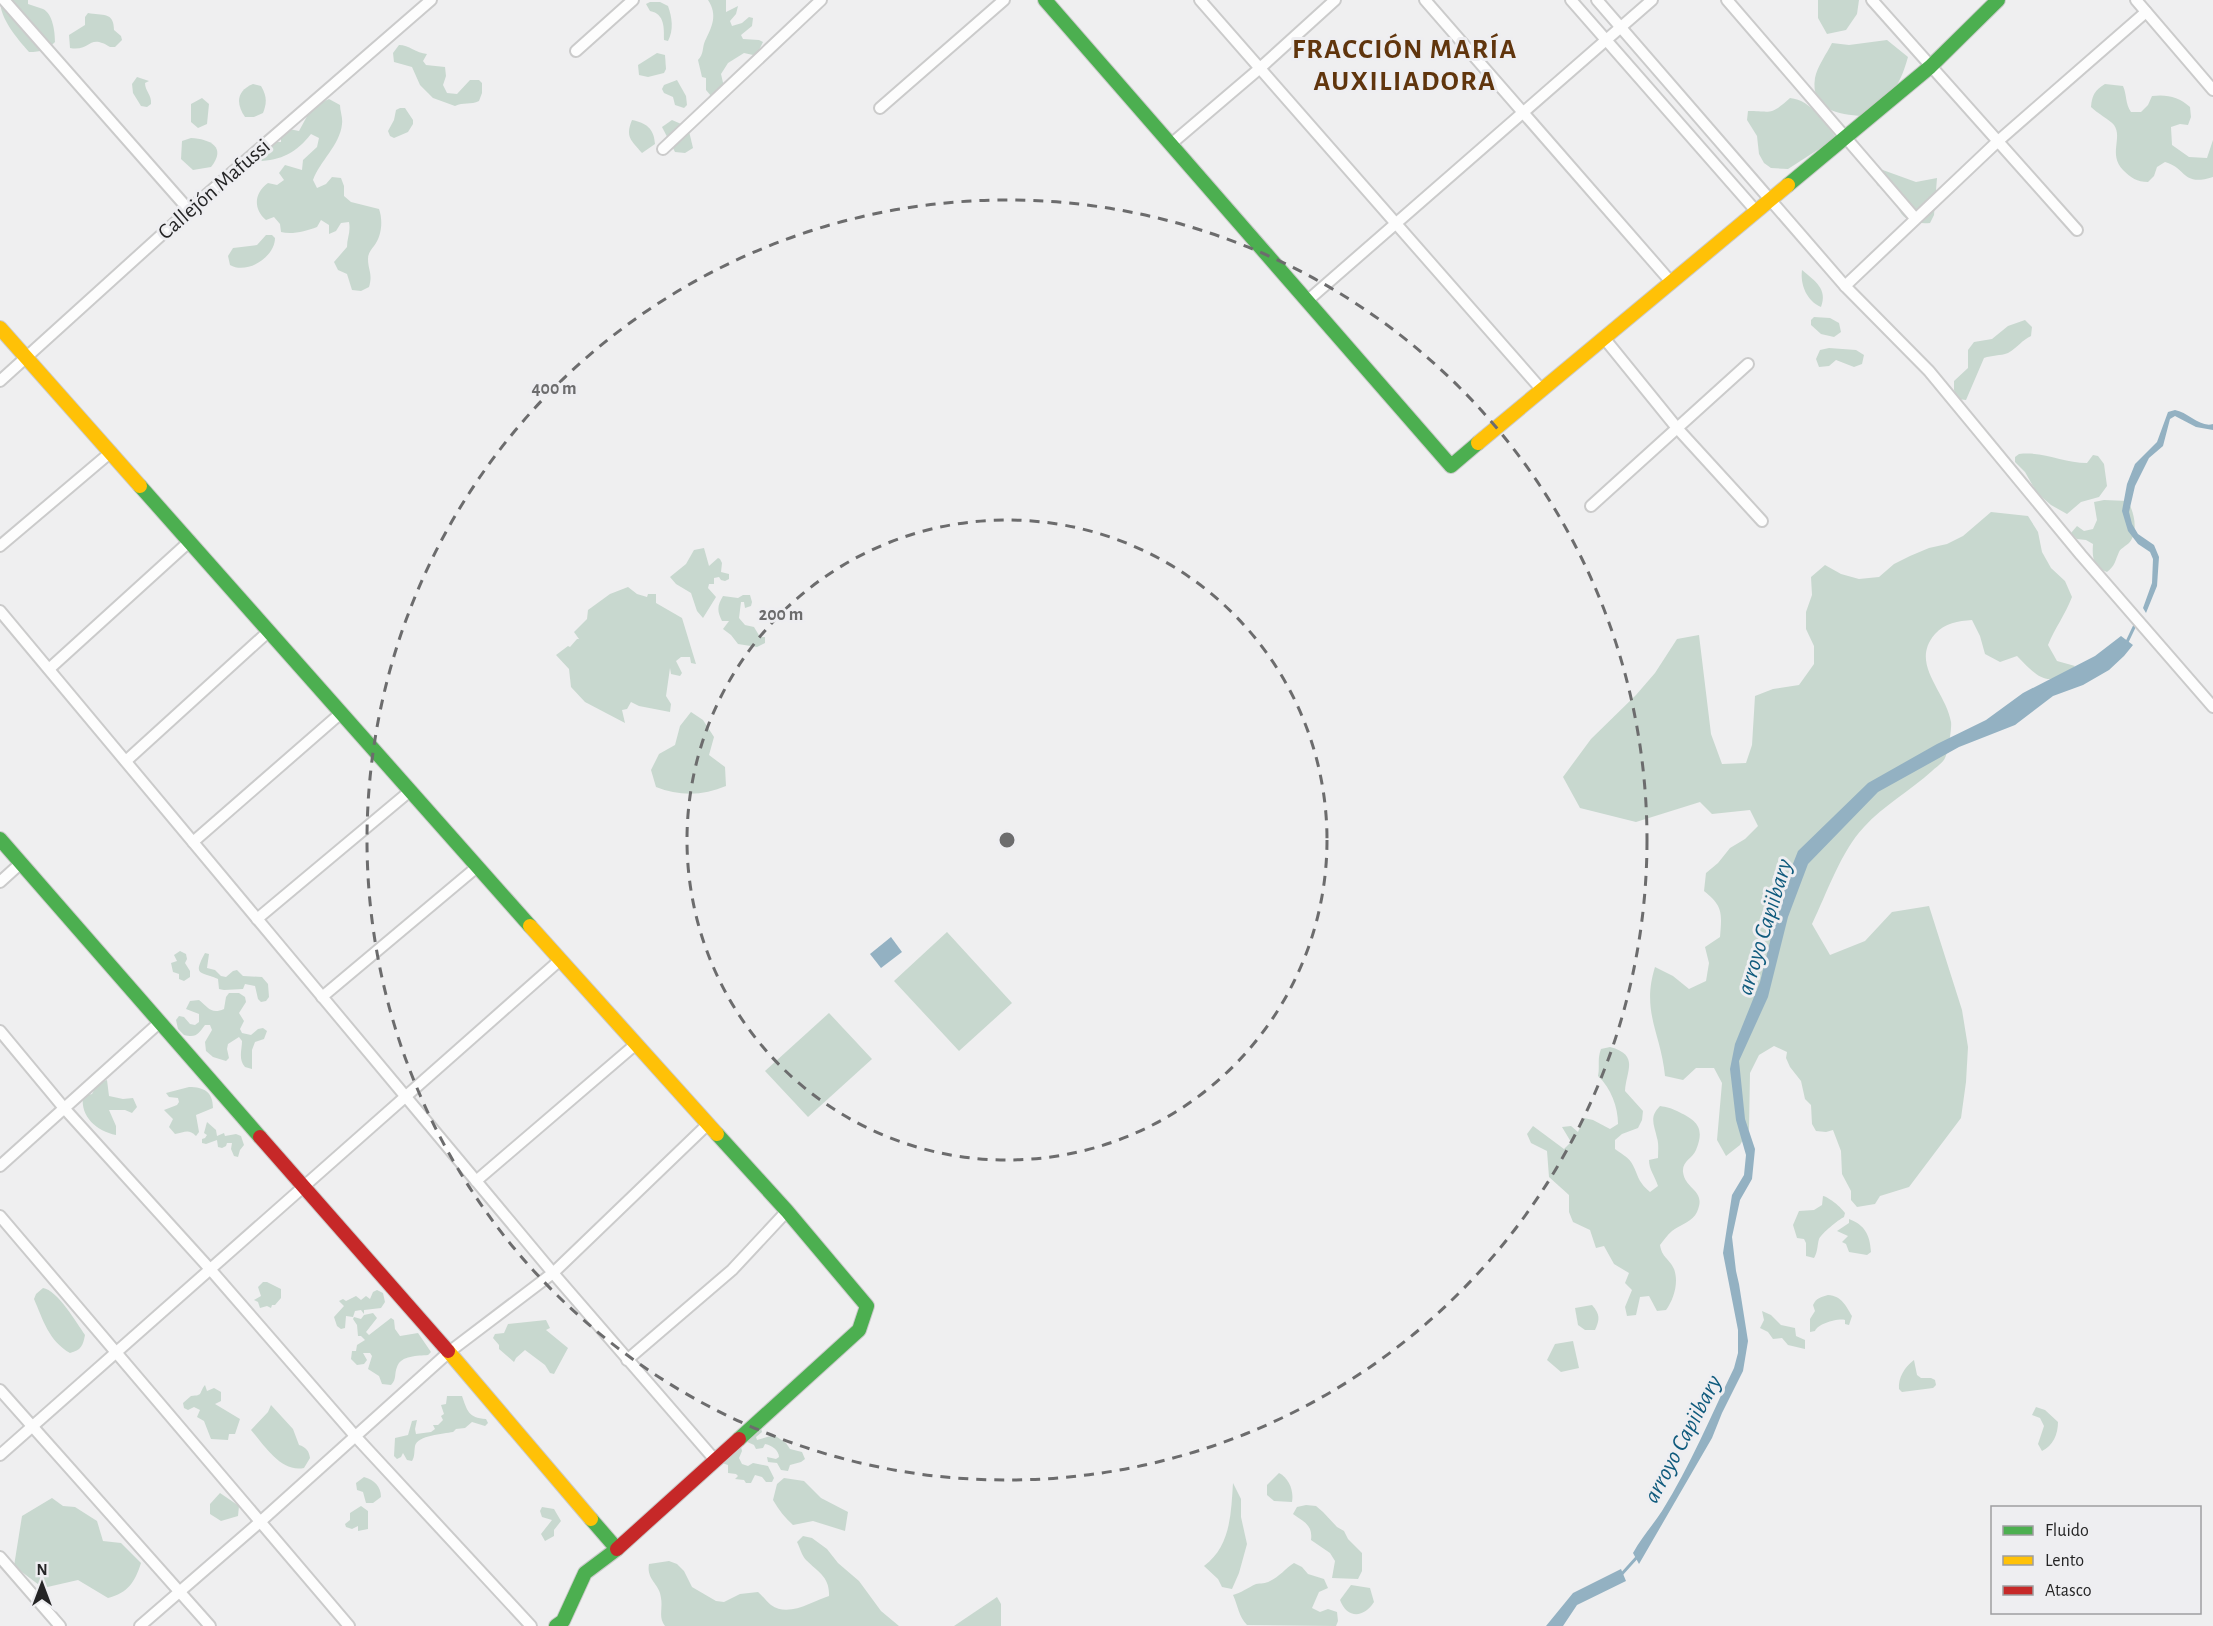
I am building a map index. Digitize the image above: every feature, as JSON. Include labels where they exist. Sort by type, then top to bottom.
[{"type":"street","points":[[4,0],[189,210]]},
{"type":"street","name":"Callejón Mafussi","points":[[0,381],[189,210],[431,0]]},
{"type":"street","points":[[576,51],[633,0]]},
{"type":"street","points":[[663,149],[821,0]]},
{"type":"street","points":[[880,108],[1004,0]]},
{"type":"street","points":[[1045,0],[1450,466],[1930,67],[1998,0]]},
{"type":"street","points":[[1200,0],[1541,389]]},
{"type":"street","points":[[1171,144],[1335,0]]},
{"type":"street","points":[[1425,0],[1671,282]]},
{"type":"street","points":[[1571,0],[1756,211]]},
{"type":"street","points":[[1597,0],[1845,286],[1929,371],[2140,625],[2213,707]]},
{"type":"street","points":[[1307,301],[1522,111],[1653,0]]},
{"type":"street","points":[[1727,0],[1916,218]]},
{"type":"street","points":[[1872,0],[2077,230]]},
{"type":"street","points":[[2136,0],[2213,90]]},
{"type":"street","points":[[1845,286],[1997,142],[2146,12]]},
{"type":"street","points":[[0,328],[477,867],[787,1211],[867,1306],[859,1330],[617,1549],[585,1574],[563,1621],[556,1626]]},
{"type":"street","points":[[1604,338],[1677,428],[1762,521]]},
{"type":"street","points":[[1591,507],[1748,364]]},
{"type":"street","points":[[0,546],[111,452]]},
{"type":"street","points":[[49,669],[190,541]]},
{"type":"street","points":[[0,611],[553,1273],[715,1460]]},
{"type":"street","points":[[126,761],[269,631]]},
{"type":"street","points":[[193,842],[341,713]]},
{"type":"street","points":[[257,919],[410,791]]},
{"type":"street","points":[[0,839],[617,1549]]},
{"type":"street","points":[[0,882],[21,863]]},
{"type":"street","points":[[322,997],[477,867]]},
{"type":"street","points":[[0,1455],[560,960]]},
{"type":"street","points":[[0,1166],[160,1022]]},
{"type":"street","points":[[0,1031],[64,1108],[210,1269],[356,1437],[531,1626]]},
{"type":"street","points":[[476,1181],[636,1044]]},
{"type":"street","points":[[140,1626],[261,1522],[449,1353],[553,1273],[708,1124]]},
{"type":"street","points":[[627,1360],[732,1270],[787,1211]]},
{"type":"street","points":[[0,1216],[349,1626]]},
{"type":"street","points":[[0,1390],[210,1626]]},
{"type":"street","points":[[0,1557],[60,1626]]},
{"type":"shaded area","points":[[0,0],[28,0],[28,4],[46,11],[53,24],[55,42],[44,50],[29,52],[6,21]]},
{"type":"shaded area","points":[[708,0],[726,0],[726,12],[738,6],[736,14],[730,21],[732,26],[742,23],[749,17],[753,18],[752,26],[741,35],[743,39],[763,42],[757,54],[744,53],[728,63],[721,74],[724,87],[712,97],[706,90],[706,78],[702,77],[698,60],[713,21],[713,11]]},
{"type":"shaded area","points":[[1818,0],[1859,0],[1857,14],[1846,30],[1827,34],[1818,18]]},
{"type":"shaded area","points":[[660,2],[668,6],[672,24],[668,41],[664,40],[664,26],[661,18],[650,11],[646,4]]},
{"type":"shaded area","points":[[88,13],[106,15],[112,20],[114,30],[122,40],[115,47],[93,42],[82,48],[70,48],[69,35],[85,25],[85,17]]},
{"type":"shaded area","points":[[1887,40],[1908,57],[1901,78],[1892,92],[1863,116],[1836,112],[1821,103],[1817,97],[1815,78],[1832,43],[1849,45]]},
{"type":"shaded area","points":[[399,45],[427,54],[423,61],[426,65],[445,67],[446,76],[443,85],[447,93],[457,94],[470,80],[479,80],[482,83],[482,93],[479,101],[455,106],[433,98],[420,85],[412,67],[394,62],[393,53]]},
{"type":"shaded area","points":[[657,53],[665,55],[664,73],[648,77],[639,75],[638,65]]},
{"type":"shaded area","points":[[137,77],[149,81],[145,83],[151,101],[147,107],[141,106],[133,93],[132,84]]},
{"type":"shaded area","points":[[677,80],[686,96],[687,105],[684,108],[675,105],[673,97],[664,93],[662,89],[664,85]]},
{"type":"shaded area","points":[[253,84],[261,86],[266,100],[265,106],[263,113],[254,117],[245,117],[239,98],[243,90]]},
{"type":"shaded area","points":[[2105,84],[2123,86],[2131,112],[2141,112],[2148,105],[2152,96],[2157,95],[2177,99],[2190,107],[2191,117],[2188,125],[2180,124],[2171,127],[2172,145],[2189,157],[2207,158],[2213,140],[2213,177],[2196,180],[2165,162],[2157,167],[2154,176],[2148,182],[2137,180],[2123,170],[2117,158],[2117,135],[2114,125],[2091,107],[2095,93]]},
{"type":"shaded area","points":[[202,98],[209,104],[207,124],[198,128],[191,122],[191,104]]},
{"type":"shaded area","points":[[1790,98],[1812,108],[1839,141],[1819,149],[1788,169],[1771,168],[1764,163],[1759,154],[1757,136],[1747,120],[1748,111],[1774,110]]},
{"type":"shaded area","points":[[329,99],[340,105],[342,124],[338,139],[313,180],[317,188],[326,184],[332,177],[341,178],[344,196],[351,202],[379,209],[380,213],[380,233],[368,257],[370,283],[369,287],[361,291],[352,290],[347,274],[338,270],[334,262],[347,247],[349,222],[341,223],[336,231],[329,234],[329,225],[321,220],[317,227],[285,233],[281,232],[280,224],[274,217],[266,220],[257,206],[258,196],[263,187],[268,183],[277,185],[284,180],[279,173],[285,165],[302,170],[303,160],[317,147],[319,138],[311,134],[300,146],[288,154],[266,161],[258,161],[251,154],[254,145],[263,142],[281,142],[281,133],[289,129],[299,131],[312,107]]},
{"type":"shaded area","points":[[405,108],[413,124],[408,132],[394,138],[388,131],[396,110]]},
{"type":"shaded area","points":[[632,120],[645,125],[653,134],[655,144],[642,153],[630,138],[629,130]]},
{"type":"shaded area","points":[[672,120],[688,127],[693,148],[685,153],[675,152],[662,127]]},
{"type":"shaded area","points":[[191,138],[210,142],[217,149],[216,160],[211,167],[193,170],[181,159],[182,141]]},
{"type":"shaded area","points":[[1880,169],[1916,182],[1937,178],[1934,215],[1930,223],[1913,221],[1902,214],[1896,198],[1877,185],[1874,176]]},
{"type":"shaded area","points":[[266,235],[272,235],[275,238],[274,245],[265,258],[244,268],[230,265],[228,256],[233,248],[257,245]]},
{"type":"shaded area","points":[[1802,270],[1819,286],[1823,295],[1821,307],[1808,297],[1802,281]]},
{"type":"shaded area","points":[[1814,317],[1830,318],[1839,323],[1841,332],[1834,337],[1821,334],[1811,325]]},
{"type":"shaded area","points":[[2025,320],[2032,327],[2031,336],[2008,353],[1984,358],[1966,400],[1958,399],[1954,390],[1954,381],[1968,368],[1968,350],[1974,342],[1992,339],[2008,326]]},
{"type":"shaded area","points":[[1829,348],[1856,350],[1864,355],[1862,364],[1854,367],[1836,360],[1829,366],[1819,367],[1816,359],[1820,350]]},
{"type":"shaded area","points":[[2019,454],[2037,454],[2087,463],[2093,455],[2098,456],[2104,464],[2107,486],[2099,497],[2081,502],[2067,514],[2051,505],[2037,493],[2025,472],[2015,462],[2015,457]]},
{"type":"shaded area","points":[[2128,501],[2135,522],[2132,538],[2120,551],[2107,572],[2094,561],[2093,544],[2077,539],[2071,533],[2077,526],[2084,531],[2093,529],[2097,520],[2094,502]]},
{"type":"shaded area","points":[[1991,512],[2028,516],[2038,532],[2042,552],[2051,568],[2065,581],[2072,597],[2048,645],[2057,661],[2075,666],[2066,673],[2051,679],[2038,675],[2017,656],[2000,662],[1985,654],[1972,620],[1952,623],[1935,634],[1928,645],[1926,656],[1931,678],[1948,711],[1951,722],[1950,740],[1945,758],[1864,827],[1841,860],[1812,924],[1830,955],[1865,941],[1892,912],[1929,906],[1962,1010],[1968,1047],[1961,1118],[1909,1187],[1880,1196],[1875,1204],[1857,1207],[1851,1200],[1851,1191],[1842,1174],[1841,1151],[1833,1130],[1816,1131],[1812,1124],[1811,1105],[1805,1099],[1801,1081],[1790,1067],[1786,1058],[1787,1052],[1774,1046],[1759,1055],[1750,1073],[1749,1129],[1740,1145],[1726,1156],[1717,1140],[1722,1083],[1714,1068],[1696,1068],[1683,1080],[1665,1076],[1651,1010],[1651,983],[1655,967],[1673,976],[1689,989],[1706,981],[1709,963],[1705,947],[1720,937],[1721,922],[1718,906],[1704,891],[1706,873],[1730,848],[1745,839],[1758,826],[1750,810],[1712,814],[1700,802],[1636,822],[1580,808],[1563,777],[1591,739],[1655,673],[1677,639],[1699,635],[1711,734],[1722,764],[1746,763],[1752,745],[1755,696],[1773,689],[1799,685],[1814,664],[1814,646],[1806,629],[1806,612],[1812,595],[1811,577],[1825,565],[1841,574],[1859,579],[1879,577],[1894,564],[1910,556],[1947,544],[1963,536]]},
{"type":"shaded area","points":[[704,548],[709,566],[718,558],[720,559],[721,572],[729,574],[729,579],[725,581],[719,577],[714,578],[714,584],[709,584],[708,588],[716,597],[703,618],[697,611],[691,593],[676,584],[670,577],[686,564],[694,550]]},
{"type":"shaded area","points":[[628,587],[637,594],[647,597],[648,594],[656,594],[656,603],[682,618],[696,664],[691,663],[690,657],[681,657],[676,661],[682,673],[680,676],[671,674],[670,668],[666,696],[671,704],[670,712],[639,706],[631,702],[627,709],[622,710],[625,723],[585,702],[571,687],[569,669],[556,655],[579,639],[574,632],[587,619],[588,610],[610,594]]},
{"type":"shaded area","points":[[750,595],[752,602],[751,606],[745,608],[744,602],[741,602],[739,618],[745,625],[754,627],[760,637],[765,637],[765,643],[757,647],[738,644],[723,629],[729,621],[722,621],[719,614],[718,608],[723,596],[738,598]]},
{"type":"shaded area","points":[[691,712],[703,720],[714,737],[709,755],[725,767],[726,786],[709,792],[691,794],[656,787],[651,770],[659,754],[675,745],[680,726]]},
{"type":"shaded area","points":[[947,932],[1012,1003],[959,1051],[894,981]]},
{"type":"shaded area","points":[[180,951],[186,954],[185,963],[190,971],[190,977],[184,981],[179,979],[179,974],[173,972],[171,963],[177,961],[174,955]]},
{"type":"shaded area","points":[[205,953],[209,954],[207,968],[215,970],[221,976],[226,977],[237,970],[243,976],[262,977],[268,984],[269,997],[266,1001],[261,1002],[255,986],[245,984],[243,989],[219,989],[218,979],[203,974],[199,970]]},
{"type":"shaded area","points":[[229,993],[239,993],[245,997],[246,1002],[239,1013],[244,1021],[240,1029],[242,1033],[251,1035],[263,1028],[267,1031],[264,1039],[255,1042],[252,1050],[252,1069],[245,1067],[242,1061],[242,1041],[239,1037],[228,1044],[229,1058],[226,1061],[213,1057],[206,1051],[205,1042],[212,1030],[210,1025],[205,1025],[195,1036],[184,1035],[178,1029],[176,1020],[179,1016],[184,1017],[190,1024],[195,1025],[199,1022],[199,1014],[186,1009],[190,1001],[199,1000],[210,1009],[220,1011],[224,1009]]},
{"type":"shaded area","points":[[829,1013],[872,1059],[808,1117],[765,1071]]},
{"type":"shaded area","points":[[1610,1047],[1625,1054],[1628,1059],[1629,1070],[1625,1091],[1643,1111],[1638,1128],[1622,1134],[1615,1140],[1615,1149],[1630,1160],[1645,1188],[1650,1192],[1658,1186],[1649,1160],[1658,1158],[1658,1143],[1653,1121],[1654,1114],[1660,1106],[1672,1109],[1694,1121],[1700,1135],[1696,1150],[1683,1168],[1687,1183],[1699,1199],[1697,1212],[1670,1233],[1660,1245],[1662,1253],[1672,1265],[1675,1274],[1676,1285],[1671,1301],[1666,1310],[1657,1311],[1649,1296],[1640,1297],[1636,1315],[1627,1316],[1625,1307],[1632,1290],[1625,1283],[1629,1273],[1614,1264],[1604,1246],[1596,1248],[1590,1230],[1573,1222],[1569,1212],[1569,1195],[1549,1177],[1547,1151],[1531,1143],[1527,1134],[1533,1126],[1564,1149],[1571,1142],[1562,1127],[1571,1126],[1578,1132],[1584,1118],[1610,1129],[1618,1124],[1613,1098],[1607,1086],[1598,1076],[1601,1049]]},
{"type":"shaded area","points":[[107,1080],[109,1096],[123,1099],[133,1098],[137,1107],[132,1113],[125,1110],[109,1110],[116,1126],[116,1135],[102,1130],[91,1122],[83,1104],[83,1096],[92,1094],[97,1084]]},
{"type":"shaded area","points":[[189,1087],[207,1092],[213,1103],[213,1108],[196,1115],[199,1132],[196,1136],[188,1132],[175,1134],[169,1127],[173,1119],[164,1110],[179,1102],[178,1098],[169,1097],[166,1093]]},
{"type":"shaded area","points":[[207,1122],[216,1130],[217,1136],[224,1133],[225,1136],[236,1134],[241,1136],[244,1145],[238,1157],[234,1156],[231,1149],[232,1143],[227,1143],[222,1148],[218,1147],[217,1140],[202,1143],[202,1139],[207,1135],[204,1133]]},
{"type":"shaded area","points":[[1823,1196],[1829,1198],[1845,1213],[1844,1217],[1821,1236],[1814,1258],[1806,1256],[1806,1243],[1804,1239],[1797,1238],[1793,1225],[1799,1211],[1814,1210],[1822,1205]]},
{"type":"shaded area","points":[[1849,1219],[1859,1224],[1868,1236],[1871,1252],[1867,1255],[1849,1252],[1846,1244],[1842,1242],[1848,1236],[1837,1231],[1849,1223]]},
{"type":"shaded area","points":[[263,1282],[281,1289],[281,1298],[271,1308],[267,1306],[260,1308],[258,1302],[254,1300],[261,1296],[258,1287]]},
{"type":"shaded area","points":[[43,1288],[54,1294],[85,1335],[79,1349],[70,1353],[52,1336],[34,1299]]},
{"type":"shaded area","points":[[377,1290],[383,1293],[385,1302],[381,1308],[364,1310],[364,1314],[361,1310],[355,1311],[353,1317],[346,1316],[345,1328],[341,1329],[337,1326],[334,1317],[344,1306],[339,1301],[343,1299],[346,1301],[356,1296],[361,1300],[366,1296],[370,1299],[373,1292]]},
{"type":"shaded area","points":[[1828,1295],[1837,1297],[1845,1305],[1852,1316],[1849,1325],[1845,1324],[1845,1320],[1837,1320],[1828,1322],[1810,1332],[1810,1319],[1815,1311],[1813,1305],[1817,1299]]},
{"type":"shaded area","points":[[1592,1305],[1598,1314],[1598,1323],[1595,1330],[1585,1330],[1578,1325],[1575,1308]]},
{"type":"shaded area","points":[[1762,1311],[1771,1315],[1781,1325],[1795,1328],[1796,1336],[1805,1340],[1805,1349],[1788,1345],[1782,1338],[1773,1339],[1768,1332],[1760,1328],[1764,1320]]},
{"type":"shaded area","points":[[373,1313],[377,1318],[366,1332],[369,1335],[391,1318],[400,1336],[418,1333],[431,1352],[428,1355],[402,1360],[391,1385],[382,1384],[379,1376],[368,1369],[372,1356],[370,1353],[363,1353],[367,1360],[364,1364],[357,1365],[351,1359],[352,1351],[356,1351],[357,1345],[365,1340],[358,1336],[357,1325],[353,1319],[354,1317],[361,1319],[364,1315]]},
{"type":"shaded area","points":[[546,1320],[550,1328],[546,1330],[568,1348],[554,1374],[525,1350],[514,1362],[499,1349],[499,1345],[493,1338],[495,1334],[504,1333],[508,1324]]},
{"type":"shaded area","points":[[1573,1341],[1579,1368],[1561,1372],[1547,1360],[1555,1344]]},
{"type":"shaded area","points":[[1914,1360],[1917,1375],[1921,1378],[1935,1380],[1936,1385],[1933,1388],[1902,1392],[1899,1389],[1901,1376]]},
{"type":"shaded area","points":[[205,1385],[207,1391],[214,1388],[221,1392],[221,1401],[215,1404],[240,1419],[235,1434],[229,1434],[228,1440],[211,1439],[204,1421],[197,1417],[200,1410],[194,1407],[188,1410],[184,1408],[183,1403],[191,1396],[199,1394]]},
{"type":"shaded area","points":[[447,1396],[462,1396],[469,1412],[475,1417],[486,1419],[488,1423],[485,1426],[472,1422],[465,1428],[456,1429],[453,1432],[426,1437],[417,1442],[412,1461],[407,1460],[403,1453],[397,1459],[394,1456],[395,1438],[408,1435],[412,1421],[417,1420],[416,1434],[431,1432],[435,1429],[433,1425],[438,1425],[443,1420],[441,1405],[446,1404]]},
{"type":"shaded area","points":[[271,1405],[293,1429],[299,1445],[308,1451],[310,1458],[304,1468],[288,1466],[281,1462],[267,1450],[251,1430],[268,1412]]},
{"type":"shaded area","points":[[2036,1407],[2045,1410],[2058,1422],[2054,1439],[2042,1451],[2038,1444],[2044,1426],[2040,1418],[2032,1415]]},
{"type":"shaded area","points":[[761,1428],[762,1432],[756,1437],[757,1440],[774,1435],[786,1443],[790,1449],[802,1452],[805,1459],[790,1465],[788,1471],[781,1470],[777,1463],[768,1462],[767,1457],[776,1459],[779,1457],[774,1448],[765,1444],[763,1448],[756,1449],[754,1445],[743,1440]]},
{"type":"shaded area","points":[[741,1447],[739,1458],[742,1464],[748,1466],[753,1463],[768,1466],[774,1478],[772,1482],[766,1482],[762,1477],[755,1475],[751,1483],[746,1483],[744,1480],[735,1479],[738,1476],[736,1474],[728,1473],[728,1465],[722,1463]]},
{"type":"shaded area","points":[[1279,1473],[1290,1485],[1292,1502],[1274,1501],[1267,1495],[1267,1485]]},
{"type":"shaded area","points":[[364,1477],[374,1482],[380,1490],[381,1497],[373,1503],[366,1503],[363,1492],[357,1490],[356,1483]]},
{"type":"shaded area","points":[[784,1478],[804,1481],[821,1498],[848,1512],[845,1531],[813,1521],[793,1525],[773,1500],[777,1484]]},
{"type":"shaded area","points":[[1233,1483],[1241,1499],[1241,1517],[1247,1544],[1232,1589],[1222,1587],[1218,1579],[1204,1566],[1220,1549],[1225,1539],[1230,1517]]},
{"type":"shaded area","points":[[220,1493],[239,1506],[238,1516],[221,1521],[210,1514],[210,1504]]},
{"type":"shaded area","points":[[52,1498],[63,1506],[75,1507],[97,1521],[103,1541],[121,1543],[141,1563],[136,1576],[126,1590],[108,1598],[78,1580],[43,1588],[14,1566],[22,1516]]},
{"type":"shaded area","points":[[361,1506],[368,1511],[368,1529],[358,1531],[358,1526],[352,1529],[346,1527],[345,1524],[350,1520],[350,1513]]},
{"type":"shaded area","points":[[1316,1506],[1323,1512],[1344,1531],[1348,1539],[1362,1553],[1362,1571],[1358,1579],[1332,1578],[1335,1561],[1330,1553],[1311,1540],[1309,1527],[1293,1514],[1297,1507]]},
{"type":"shaded area","points":[[542,1507],[554,1509],[561,1521],[554,1530],[554,1536],[545,1541],[541,1534],[552,1520],[542,1517],[540,1511]]},
{"type":"shaded area","points":[[803,1536],[812,1538],[827,1549],[838,1563],[859,1581],[881,1611],[899,1626],[665,1626],[663,1623],[660,1593],[649,1574],[649,1564],[669,1561],[677,1564],[684,1571],[692,1587],[716,1601],[724,1602],[740,1594],[758,1592],[771,1605],[785,1610],[829,1596],[825,1579],[801,1552],[797,1542]]},
{"type":"shaded area","points":[[1294,1563],[1308,1574],[1324,1579],[1328,1588],[1319,1592],[1312,1608],[1320,1612],[1328,1609],[1337,1612],[1336,1626],[1247,1625],[1240,1615],[1233,1595],[1256,1584],[1266,1583]]},
{"type":"shaded area","points":[[1351,1585],[1370,1588],[1374,1602],[1361,1613],[1347,1611],[1340,1600]]},
{"type":"shaded area","points":[[997,1597],[1001,1604],[1001,1626],[954,1626]]},
{"type":"water","points":[[2175,410],[2203,424],[2213,424],[2213,430],[2196,427],[2175,416],[2170,419],[2163,446],[2149,458],[2135,486],[2129,512],[2132,524],[2138,534],[2154,545],[2159,557],[2157,586],[2146,613],[2143,608],[2152,583],[2153,559],[2150,552],[2138,544],[2128,531],[2122,511],[2127,484],[2135,464],[2157,442],[2168,412]]},
{"type":"water","points":[[2121,636],[2133,645],[2109,670],[2083,685],[2053,696],[2015,725],[1959,747],[1878,792],[1808,864],[1788,917],[1768,997],[1739,1061],[1745,1119],[1755,1149],[1752,1179],[1740,1200],[1732,1237],[1748,1341],[1743,1371],[1712,1438],[1639,1564],[1633,1553],[1662,1511],[1682,1476],[1734,1368],[1738,1353],[1738,1330],[1723,1253],[1732,1195],[1744,1175],[1746,1155],[1736,1120],[1730,1069],[1735,1044],[1760,982],[1783,889],[1798,851],[1868,783],[1937,744],[1986,720],[2023,693],[2095,656]]},
{"type":"water","points":[[891,937],[902,952],[881,968],[870,954]]},
{"type":"water","points":[[1621,1569],[1626,1581],[1577,1605],[1563,1626],[1546,1626],[1573,1593]]},
{"type":"waterway","name":"arroyo Capiibary","points":[[2126,644],[2136,623]]},
{"type":"waterway","name":"arroyo Capiibary","points":[[1620,1576],[1638,1556]]},
{"type":"traffic: fast","points":[[1045,0],[1451,466],[1478,443]]},
{"type":"traffic: fast","points":[[1788,185],[1930,67],[1998,0]]},
{"type":"traffic: fast","points":[[140,486],[530,926]]},
{"type":"traffic: fast","points":[[0,839],[260,1137]]},
{"type":"traffic: fast","points":[[717,1134],[787,1211],[867,1306],[859,1330],[739,1439]]},
{"type":"traffic: fast","points":[[556,1626],[563,1621],[585,1573],[617,1549],[591,1519]]},
{"type":"traffic: slow","points":[[1478,443],[1788,185]]},
{"type":"traffic: slow","points":[[0,328],[140,486]]},
{"type":"traffic: slow","points":[[530,926],[717,1134]]},
{"type":"traffic: slow","points":[[448,1351],[591,1519]]},
{"type":"traffic: jam","points":[[260,1137],[448,1351]]},
{"type":"traffic: jam","points":[[617,1549],[739,1439]]},
{"type":"district","name":"FRACCIÓN MARÍA AUXILIADORA","points":[[1405,66]]}]
